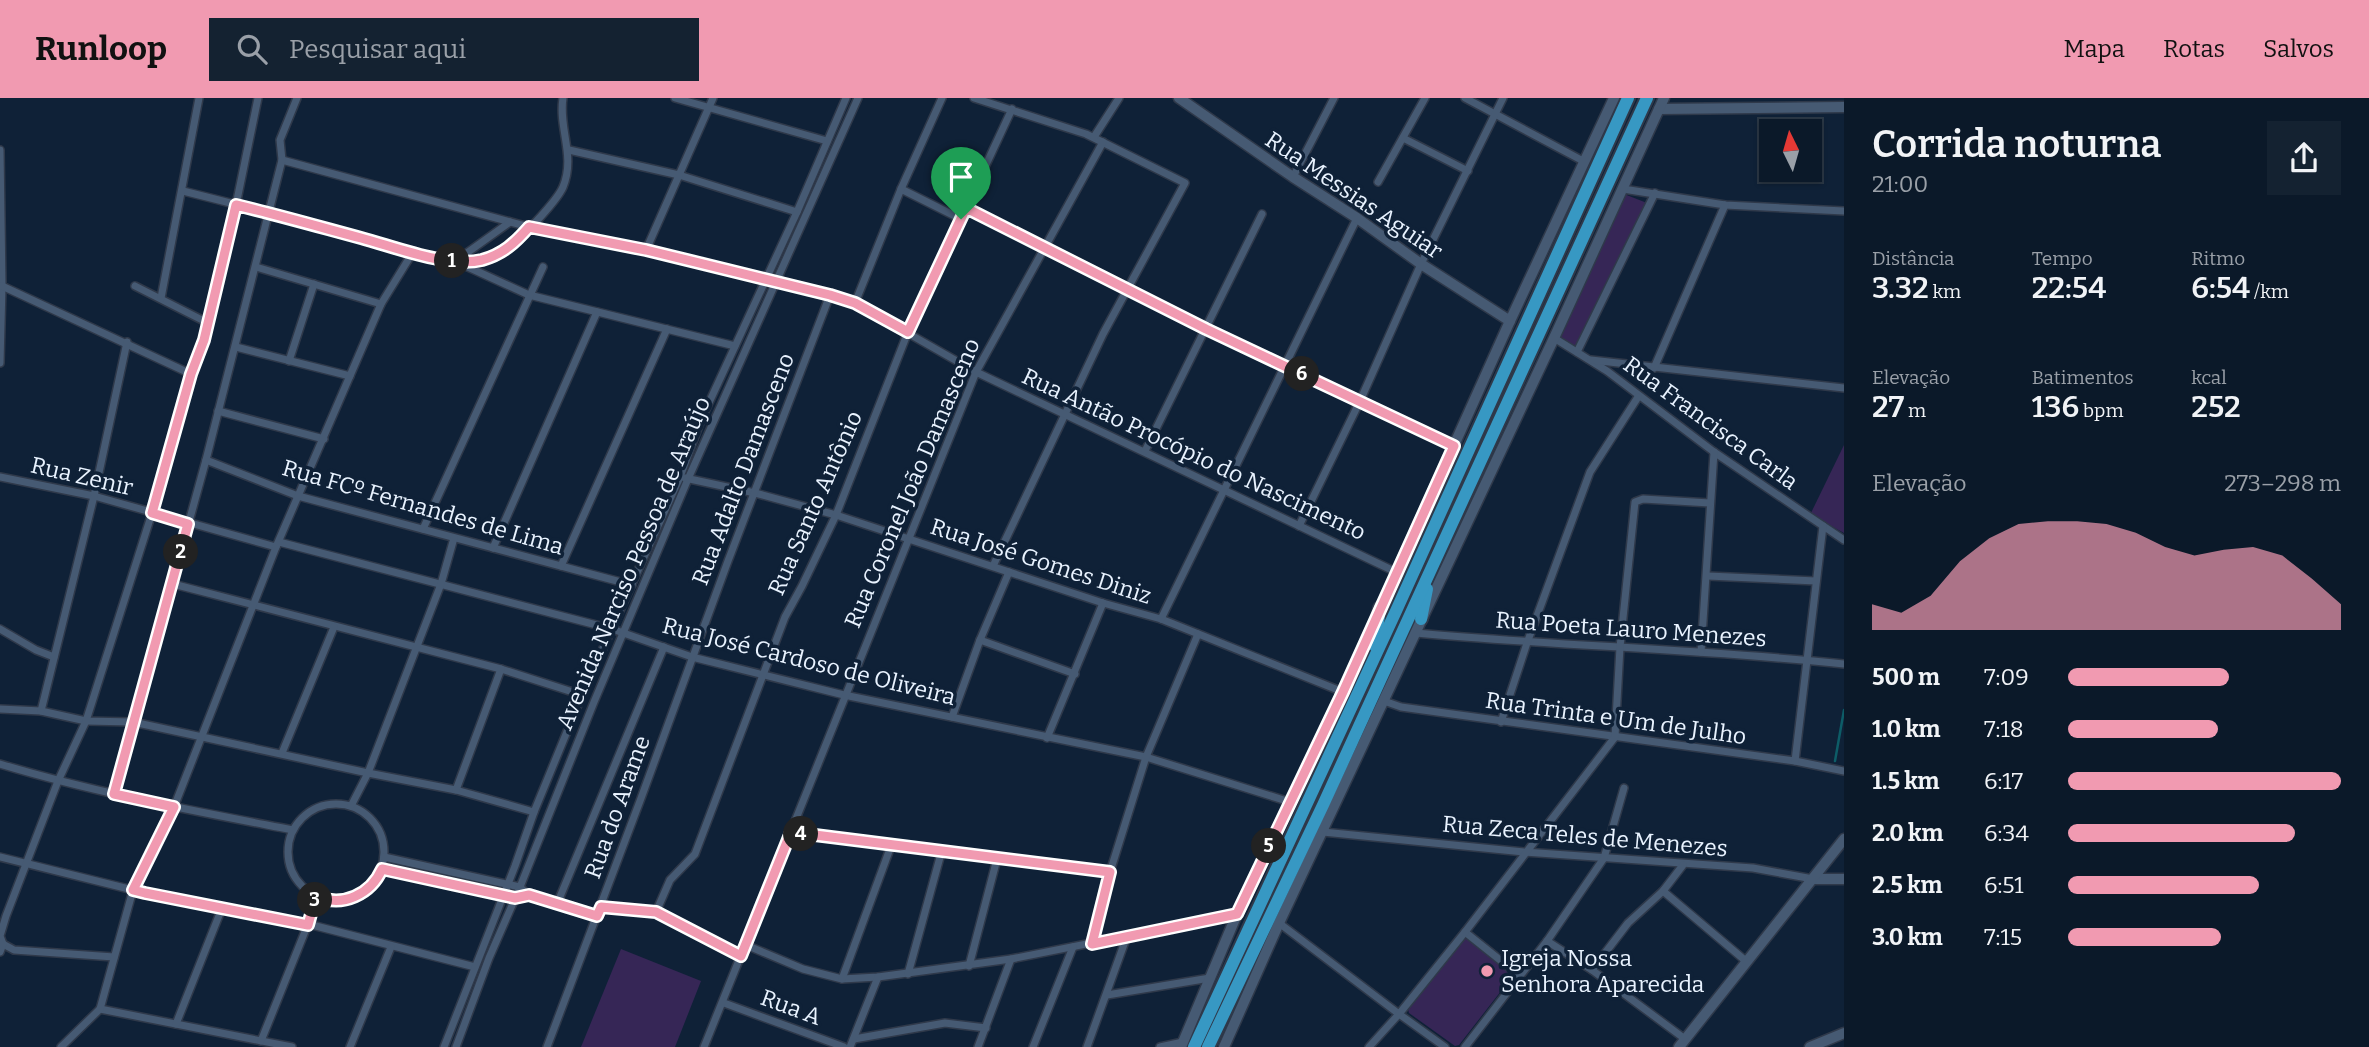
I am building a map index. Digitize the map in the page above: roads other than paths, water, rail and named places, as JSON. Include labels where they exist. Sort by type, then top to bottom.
[{"type":"highway","points":[[1192,1045],[1373,659],[1629,98]]},
{"type":"highway","points":[[1192,1045],[1230,999],[1430,572],[1647,98]]},
{"type":"highway","points":[[1421,619],[1430,572]]},
{"type":"highway","points":[[1373,659],[1380,608]]},
{"type":"main road","name":"Rua Messias Aguiar","points":[[1179,98],[1421,264],[1510,321]]},
{"type":"main road","points":[[1192,1045],[1210,978],[1237,914],[1343,692],[1614,98]]},
{"type":"main road","points":[[1224,1047],[1279,923],[1664,98]]},
{"type":"main road","points":[[1659,109],[1827,103],[1844,107]]},
{"type":"main road","points":[[1682,1043],[1844,839]]},
{"type":"main road","name":"Rua Zeca Teles de Menezes","points":[[1813,879],[1844,879]]},
{"type":"main road","points":[[1811,1047],[1844,1033]]},
{"type":"street","points":[[161,298],[199,98]]},
{"type":"street","points":[[114,957],[2,948],[0,936],[58,781],[86,721],[152,513],[208,323],[258,98]]},
{"type":"street","points":[[114,794],[236,347],[282,160],[280,140],[297,98]]},
{"type":"street","points":[[183,191],[413,252],[455,261],[479,261],[501,254],[513,245],[563,187],[568,170],[569,150],[561,111],[563,98]]},
{"type":"street","points":[[674,98],[827,141]]},
{"type":"street","points":[[646,250],[713,98]]},
{"type":"street","name":"Avenida Narciso Pessoa de Araújo","points":[[456,1047],[489,958],[684,478],[701,420],[797,212],[846,98]]},
{"type":"street","name":"Avenida Narciso Pessoa de Araújo","points":[[444,1047],[582,695],[775,283],[858,98]]},
{"type":"street","points":[[855,303],[901,189],[942,98]]},
{"type":"street","points":[[974,98],[1094,137],[1185,183],[1103,334],[993,566]]},
{"type":"street","points":[[1094,137],[1119,98]]},
{"type":"street","points":[[1293,177],[1334,98]]},
{"type":"street","points":[[1378,182],[1425,98]]},
{"type":"street","points":[[1465,98],[1585,162]]},
{"type":"street","points":[[1299,526],[1360,401],[1421,264],[1503,98]]},
{"type":"street","name":"Rua Santo Antônio","points":[[656,912],[670,880],[695,854],[785,617],[836,515],[908,332],[1012,109]]},
{"type":"street","points":[[1403,138],[1468,172]]},
{"type":"street","name":"Rua Coronel João Damasceno","points":[[704,1047],[724,1003],[844,695],[976,372],[1104,142]]},
{"type":"street","points":[[0,150],[0,363]]},
{"type":"street","points":[[569,150],[679,175],[797,212]]},
{"type":"street","name":"Rua Antão Procópio do Nascimento","points":[[282,160],[529,227],[646,250],[855,303],[976,372],[1396,572]]},
{"type":"street","points":[[901,189],[961,219]]},
{"type":"street","points":[[1623,189],[1725,205],[1844,211]]},
{"type":"street","points":[[1577,352],[1655,192]]},
{"type":"street","points":[[1654,368],[1725,205]]},
{"type":"street","points":[[966,208],[1206,329],[1454,446]]},
{"type":"street","points":[[1145,451],[1262,214]]},
{"type":"street","points":[[1161,619],[1357,218]]},
{"type":"street","points":[[455,261],[510,222]]},
{"type":"street","points":[[61,1047],[100,1009],[133,890],[174,807],[277,545],[381,304],[413,252]]},
{"type":"street","points":[[455,261],[529,295],[735,346]]},
{"type":"street","points":[[256,267],[381,304]]},
{"type":"street","points":[[424,529],[544,267]]},
{"type":"street","points":[[289,361],[314,284]]},
{"type":"street","points":[[2,286],[191,374]]},
{"type":"street","points":[[135,286],[208,323]]},
{"type":"street","name":"Rua Adalto Damasceno","points":[[692,657],[830,295]]},
{"type":"street","points":[[493,548],[597,312]]},
{"type":"street","points":[[561,566],[667,329]]},
{"type":"street","name":"Rua Francisca Carla","points":[[1554,338],[1587,359],[1608,367],[1639,397],[1714,452],[1844,540]]},
{"type":"street","points":[[41,711],[94,496],[127,342]]},
{"type":"street","points":[[236,347],[350,376]]},
{"type":"street","points":[[1608,367],[1654,368],[1844,387]]},
{"type":"street","points":[[1501,722],[1590,472],[1639,397]]},
{"type":"street","points":[[218,411],[324,439]]},
{"type":"street","points":[[1701,652],[1714,452]]},
{"type":"street","name":"Rua FCº Fernandes de Lima","points":[[206,460],[298,496],[632,585]]},
{"type":"street","name":"Rua Zenir","points":[[0,477],[94,496],[188,524],[277,545]]},
{"type":"street","name":"Rua José Gomes Diniz","points":[[684,478],[755,493],[836,515],[1103,603],[1161,619],[1343,692]]},
{"type":"street","points":[[1369,1047],[1465,932],[1615,737],[1620,647],[1635,502],[1643,499],[1710,503]]},
{"type":"street","points":[[1795,761],[1823,526]]},
{"type":"street","points":[[351,806],[368,773],[441,584],[454,538]]},
{"type":"street","name":"Rua José Cardoso de Oliveira","points":[[277,545],[612,629],[692,657],[844,695],[1146,757],[1290,802]]},
{"type":"street","points":[[952,717],[980,640],[1009,572]]},
{"type":"street","points":[[1708,576],[1816,581]]},
{"type":"street","points":[[173,584],[500,669],[582,695]]},
{"type":"street","points":[[1047,738],[1103,603]]},
{"type":"street","points":[[282,753],[334,627]]},
{"type":"street","points":[[0,629],[54,657]]},
{"type":"street","name":"Rua Poeta Lauro Menezes","points":[[1416,633],[1844,664]]},
{"type":"street","points":[[1092,944],[1110,872],[1146,757],[1198,634]]},
{"type":"street","points":[[980,640],[1075,674]]},
{"type":"street","points":[[556,904],[664,647]]},
{"type":"street","name":"Rua do Arame","points":[[547,1047],[692,657]]},
{"type":"street","points":[[456,789],[500,669]]},
{"type":"street","name":"Rua Trinta e Um de Julho","points":[[1384,701],[1401,707],[1795,761],[1844,771]]},
{"type":"street","points":[[0,709],[41,711],[86,721],[133,722],[368,773],[456,789],[534,812]]},
{"type":"street","points":[[0,764],[114,794],[293,830]]},
{"type":"street","points":[[1465,1047],[1547,941],[1604,858],[1625,788]]},
{"type":"street","points":[[324,806],[351,806],[363,812],[380,832],[384,857],[382,869],[374,883],[350,899],[336,901],[316,896],[299,883],[291,871],[288,843],[293,830],[301,819],[324,806]]},
{"type":"street","points":[[791,832],[1110,872]]},
{"type":"street","name":"Rua Zeca Teles de Menezes","points":[[1323,832],[1524,852],[1753,868],[1813,879]]},
{"type":"street","points":[[842,979],[891,846]]},
{"type":"street","points":[[908,974],[942,850]]},
{"type":"street","points":[[0,857],[133,890],[308,925],[475,967]]},
{"type":"street","points":[[384,857],[520,887],[529,895],[597,916]]},
{"type":"street","points":[[969,966],[997,859]]},
{"type":"street","points":[[1592,970],[1628,923],[1663,891],[1684,864]]},
{"type":"street","points":[[382,869],[515,898],[529,895]]},
{"type":"street","points":[[1663,891],[1747,962]]},
{"type":"street","points":[[261,1041],[308,925],[316,896]]},
{"type":"street","points":[[601,907],[656,912],[741,956]]},
{"type":"street","points":[[176,1024],[222,908]]},
{"type":"street","points":[[746,945],[803,969],[842,979],[878,977],[1011,959],[1237,914]]},
{"type":"street","points":[[1279,923],[1446,1047]]},
{"type":"street","points":[[1465,932],[1520,976]]},
{"type":"street","points":[[1087,1047],[1127,936]]},
{"type":"street","points":[[1547,941],[1592,970],[1682,1043]]},
{"type":"street","points":[[350,1047],[391,947]]},
{"type":"street","points":[[1033,1047],[1073,947]]},
{"type":"street","points":[[978,1047],[1011,959]]},
{"type":"street","points":[[852,1043],[878,977]]},
{"type":"street","points":[[1107,995],[1210,978]]},
{"type":"street","name":"Rua A","points":[[724,1003],[844,1047]]},
{"type":"street","points":[[100,1009],[292,1047]]},
{"type":"street","points":[[852,1043],[944,1023],[986,1028]]},
{"type":"street","points":[[1160,1047],[1192,1045]]},
{"type":"waterway","points":[[1835,761],[1844,710]]},
{"type":"place","name":"Igreja Nossa Senhora Aparecida","points":[[1487,971]]}]
